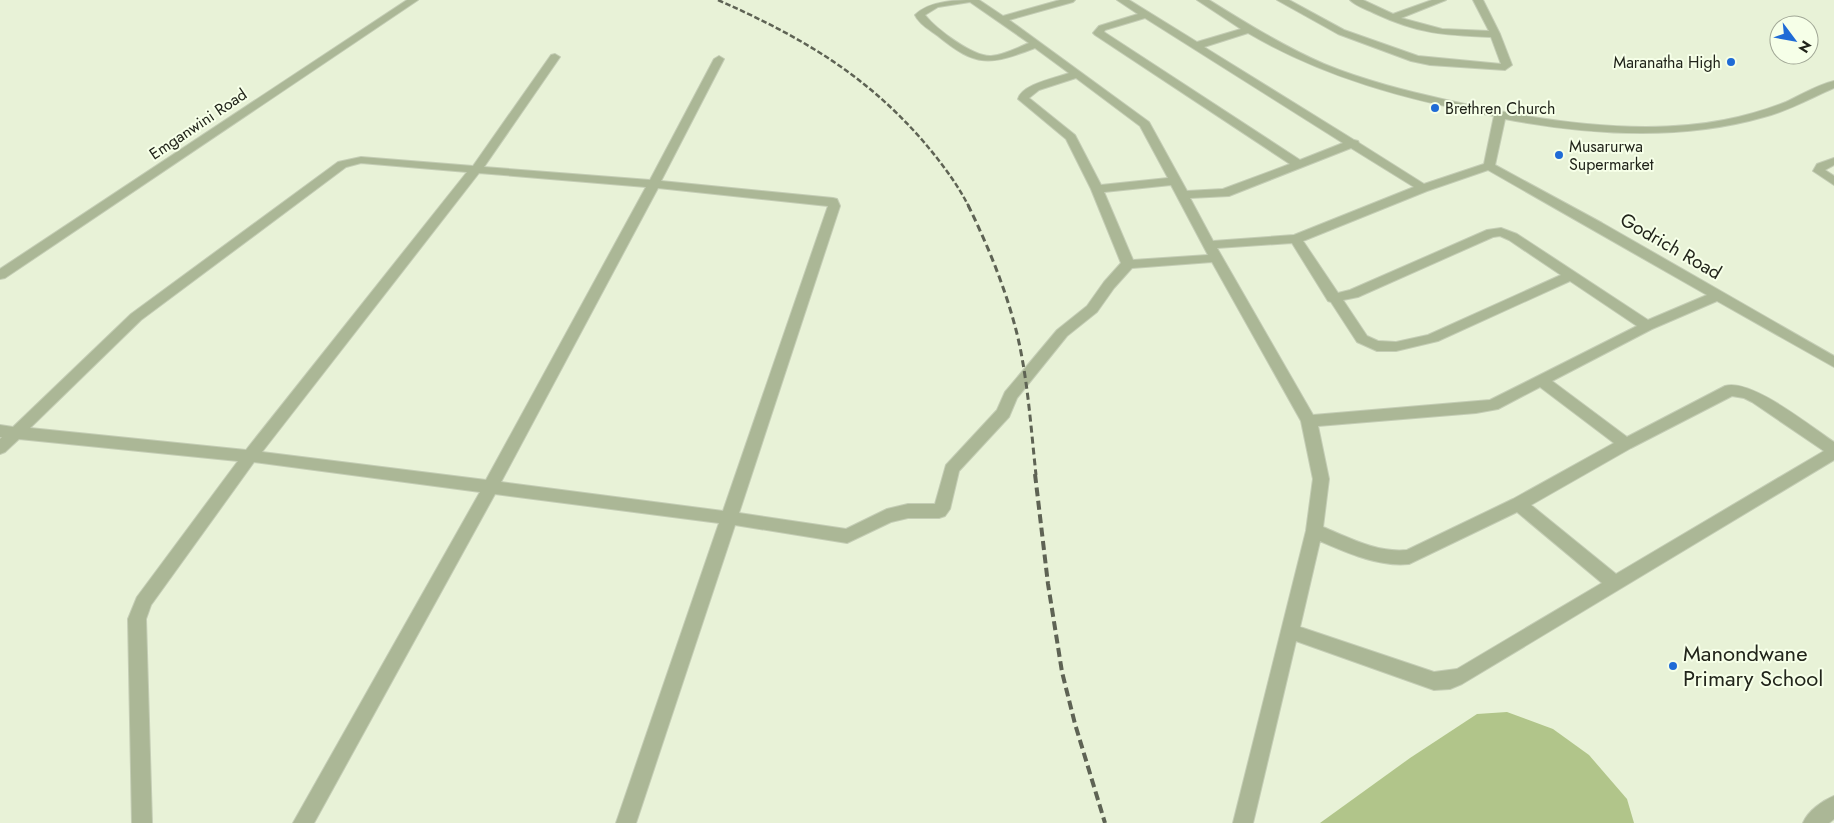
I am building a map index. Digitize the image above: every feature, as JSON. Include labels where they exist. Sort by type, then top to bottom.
[{"type":"street","name":"Emganwini Road","points":[[0,275],[413,0]]},
{"type":"street","points":[[966,0],[929,8],[920,14],[921,18],[976,57],[990,59],[1036,44]]},
{"type":"street","points":[[973,0],[1002,19],[1145,124],[1182,195],[1309,421],[1321,479],[1314,531],[1243,823]]},
{"type":"street","points":[[1002,19],[1070,0]]},
{"type":"street","points":[[1122,0],[1354,143],[1423,188]]},
{"type":"street","points":[[1202,0],[1306,60],[1337,73],[1409,94],[1500,115],[1547,122],[1630,128],[1702,125],[1760,115],[1833,86]]},
{"type":"street","points":[[1282,0],[1341,32],[1425,61],[1505,67],[1507,65],[1495,34],[1478,0]]},
{"type":"street","points":[[1355,0],[1392,18],[1435,31],[1495,34]]},
{"type":"street","points":[[1392,18],[1441,0]]},
{"type":"street","points":[[1146,15],[1102,28],[1098,33],[1299,164]]},
{"type":"street","points":[[1196,46],[1250,29]]},
{"type":"street","points":[[142,823],[137,619],[143,602],[250,456],[476,169],[555,57]]},
{"type":"street","points":[[303,823],[491,487],[719,59]]},
{"type":"street","points":[[1077,74],[1030,90],[1024,95],[1023,99],[1071,137],[1098,189],[1128,264]]},
{"type":"street","points":[[7,432],[250,456],[730,518],[847,536],[887,516],[908,511],[939,511],[943,505],[952,469],[1004,413],[1010,396],[1062,333],[1085,316],[1128,264],[1296,238],[1423,188],[1489,166],[1500,115]]},
{"type":"street","points":[[1182,195],[1225,193],[1354,143]]},
{"type":"street","points":[[0,448],[7,432],[136,317],[342,164],[360,160],[654,184],[833,202],[834,206],[626,823]]},
{"type":"street","points":[[1834,161],[1821,166],[1819,171],[1834,181]]},
{"type":"street","name":"Godrich Road","points":[[1489,166],[1834,362]]},
{"type":"street","points":[[1098,189],[1175,182]]},
{"type":"street","points":[[1333,298],[1353,294],[1496,232],[1513,237],[1647,326]]},
{"type":"street","points":[[1296,238],[1333,298],[1366,343],[1388,346],[1433,338],[1570,276]]},
{"type":"street","points":[[1309,421],[1476,408],[1492,405],[1647,326],[1718,295]]},
{"type":"street","points":[[1542,381],[1626,444]]},
{"type":"street","points":[[1289,631],[1434,681],[1450,680],[1462,676],[1834,451],[1758,398],[1739,390],[1730,390],[1626,444],[1519,504],[1409,557],[1398,559],[1380,556],[1314,531]]},
{"type":"street","points":[[1519,504],[1615,584]]},
{"type":"street","points":[[1813,823],[1834,806]]},
{"type":"green space","points":[[1507,712],[1553,729],[1589,755],[1627,799],[1634,823],[1320,823],[1410,758],[1477,714]]},
{"type":"railway","points":[[718,0],[803,43],[854,76],[901,117],[923,141],[954,181],[969,206]]},
{"type":"railway","points":[[969,206],[997,270],[1018,338],[1027,389],[1036,475]]},
{"type":"railway","points":[[1035,474],[1048,584],[1062,672],[1075,724],[1105,823]]},
{"type":"place","name":"Maranatha High","points":[[1731,62]]},
{"type":"place","name":"Brethren Church","points":[[1435,108]]},
{"type":"place","name":"Musarurwa Supermarket","points":[[1559,155]]},
{"type":"place","name":"Manondwane Primary School","points":[[1673,666]]}]
